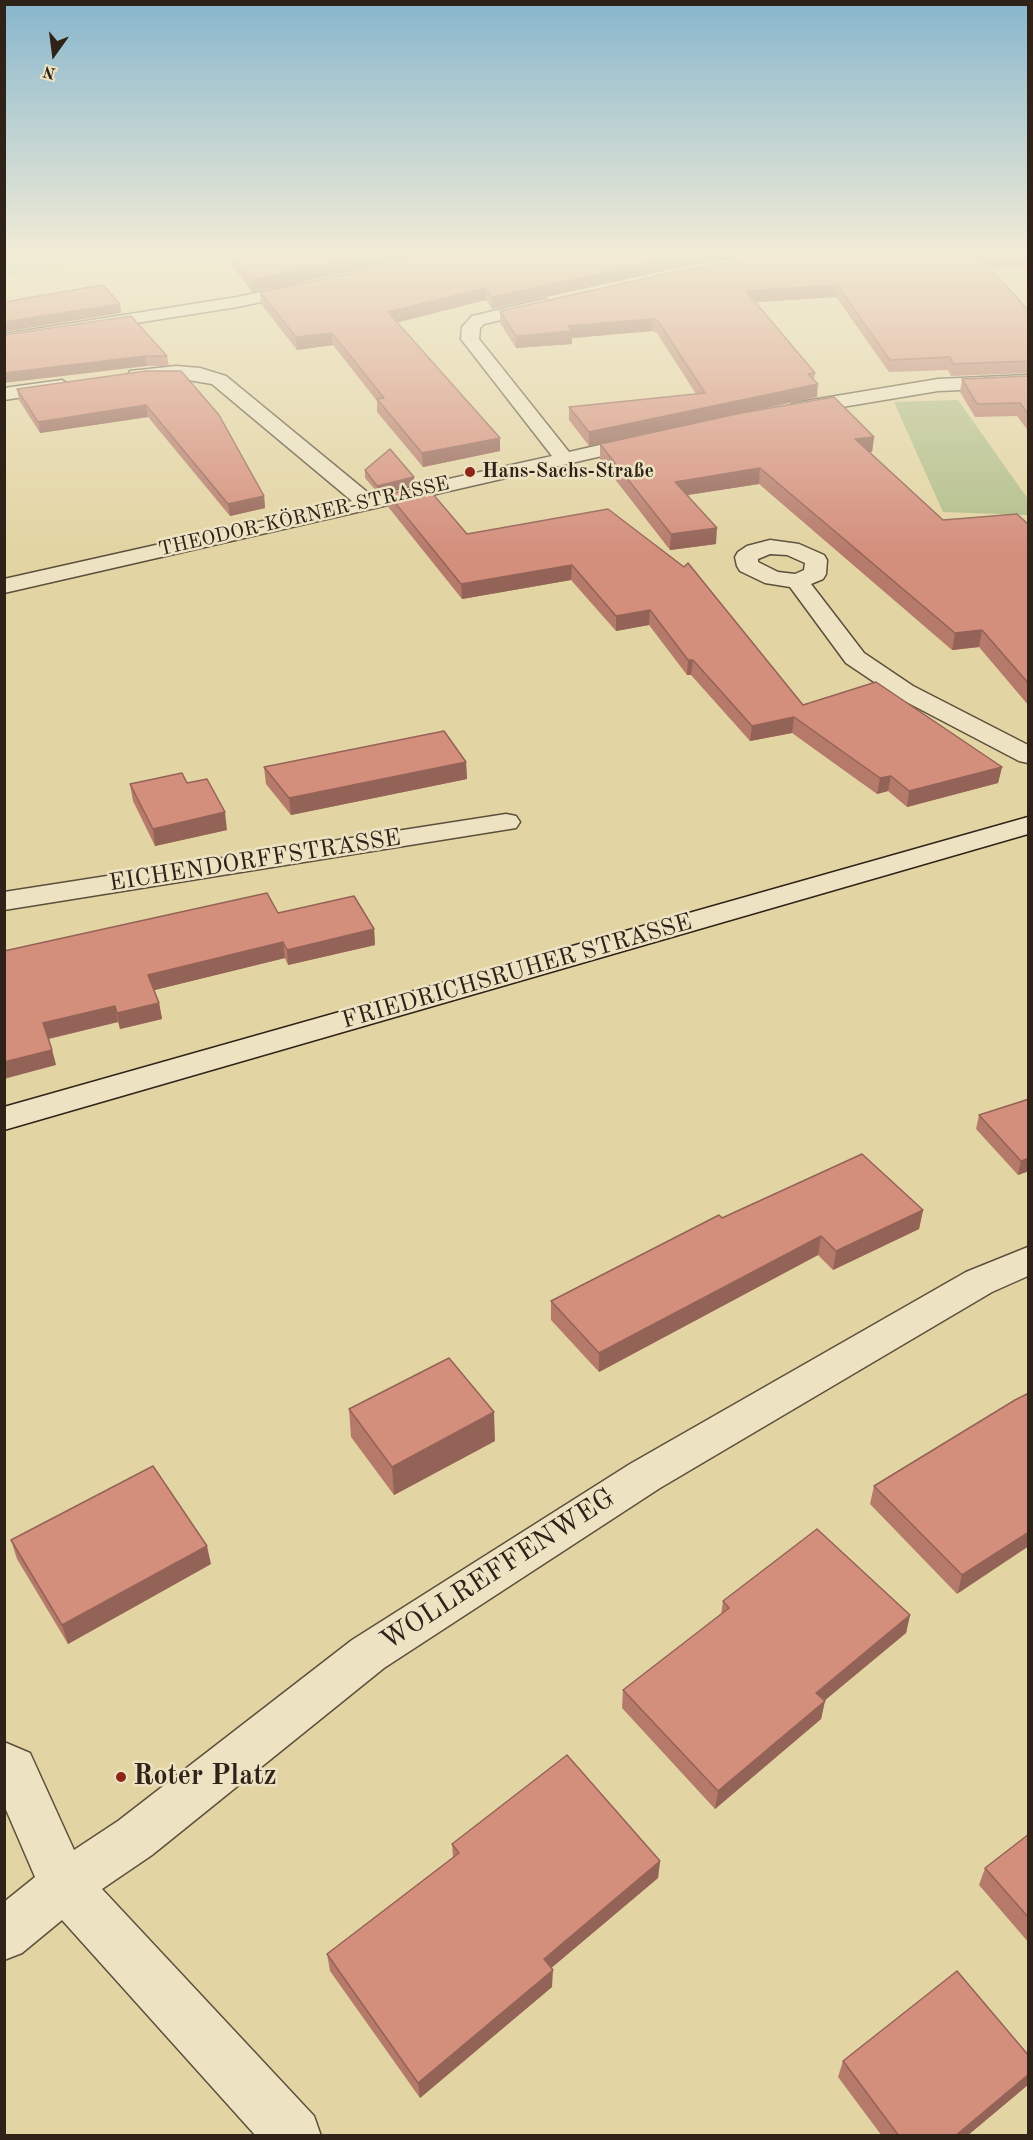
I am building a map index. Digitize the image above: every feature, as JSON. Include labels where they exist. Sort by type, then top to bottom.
[{"type":"street","points":[[481,353],[564,458]]},
{"type":"street","points":[[114,379],[176,372],[200,374],[219,381],[366,502]]},
{"type":"street","points":[[773,413],[939,385],[1029,381]]},
{"type":"street","points":[[4,394],[80,383]]},
{"type":"street","name":"THEODOR-KÖRNER-STRASSE","points":[[4,586],[366,502],[657,438]]},
{"type":"street","points":[[797,581],[855,658],[904,691],[1029,755]]},
{"type":"street","name":"EICHENDORFFSTRASSE","points":[[4,901],[506,822]]},
{"type":"street","name":"FRIEDRICHSRUHER STRASSE","points":[[4,1119],[1029,825]]},
{"type":"street","name":"WOLLREFFENWEG","points":[[4,1935],[64,1885],[135,1838],[378,1648],[645,1476],[979,1282],[1029,1261]]},
{"type":"street","points":[[4,1764],[13,1769],[64,1885],[294,2136]]},
{"type":"green space","points":[[958,400],[1028,499],[1028,515],[943,512],[894,402]]},
{"type":"building","points":[[4,353],[164,353],[167,356],[145,356],[4,373]]},
{"type":"building","points":[[348,353],[424,353],[500,438],[422,453],[377,399],[384,398]]},
{"type":"building","points":[[679,353],[798,353],[815,373],[808,374],[818,384],[589,432],[569,407],[705,393]]},
{"type":"building","points":[[885,353],[1029,353],[1029,361],[953,364],[950,357],[890,360]]},
{"type":"building","points":[[146,371],[181,371],[219,415],[264,496],[228,504],[146,405],[38,422],[17,389]]},
{"type":"building","points":[[1029,376],[1029,415],[1020,403],[977,404],[962,379]]},
{"type":"building","points":[[834,397],[874,437],[855,439],[943,520],[1017,514],[1029,525],[1029,684],[982,630],[955,633],[760,468],[675,482],[717,528],[671,534],[600,444],[741,413]]},
{"type":"building","points":[[390,449],[414,477],[377,486],[365,470]]},
{"type":"building","points":[[426,486],[467,534],[608,509],[684,567],[688,563],[803,705],[876,682],[1002,767],[909,791],[891,776],[880,778],[794,717],[752,726],[693,660],[688,660],[650,610],[616,616],[572,565],[461,584],[388,494]]},
{"type":"building","points":[[444,731],[466,762],[289,798],[264,767]]},
{"type":"building","points":[[182,773],[187,783],[207,779],[225,812],[153,829],[130,784]]},
{"type":"building","points":[[267,893],[278,913],[354,896],[374,929],[287,950],[283,942],[148,975],[159,1003],[117,1013],[115,1006],[43,1023],[52,1050],[4,1062],[4,951]]},
{"type":"building","points":[[1029,1099],[1029,1158],[1021,1161],[979,1115]]},
{"type":"building","points":[[862,1154],[923,1210],[836,1251],[821,1236],[599,1353],[551,1301],[719,1215],[722,1218]]},
{"type":"building","points":[[449,1358],[494,1412],[392,1467],[349,1409]]},
{"type":"building","points":[[1029,1393],[1029,1532],[962,1575],[874,1486]]},
{"type":"building","points":[[153,1466],[207,1546],[62,1625],[11,1540]]},
{"type":"building","points":[[817,1529],[910,1615],[816,1693],[825,1701],[718,1791],[623,1690],[729,1608],[723,1601]]},
{"type":"building","points":[[567,1755],[660,1861],[544,1959],[553,1970],[418,2083],[327,1954],[459,1853],[452,1844]]},
{"type":"building","points":[[1029,1834],[1029,1918],[985,1868]]},
{"type":"building","points":[[957,1971],[1029,2056],[1029,2074],[955,2136],[899,2136],[843,2061]]},
{"type":"place","name":"Hans-Sachs-Straße","points":[[470,472]]},
{"type":"place","name":"Roter Platz","points":[[121,1777]]}]
